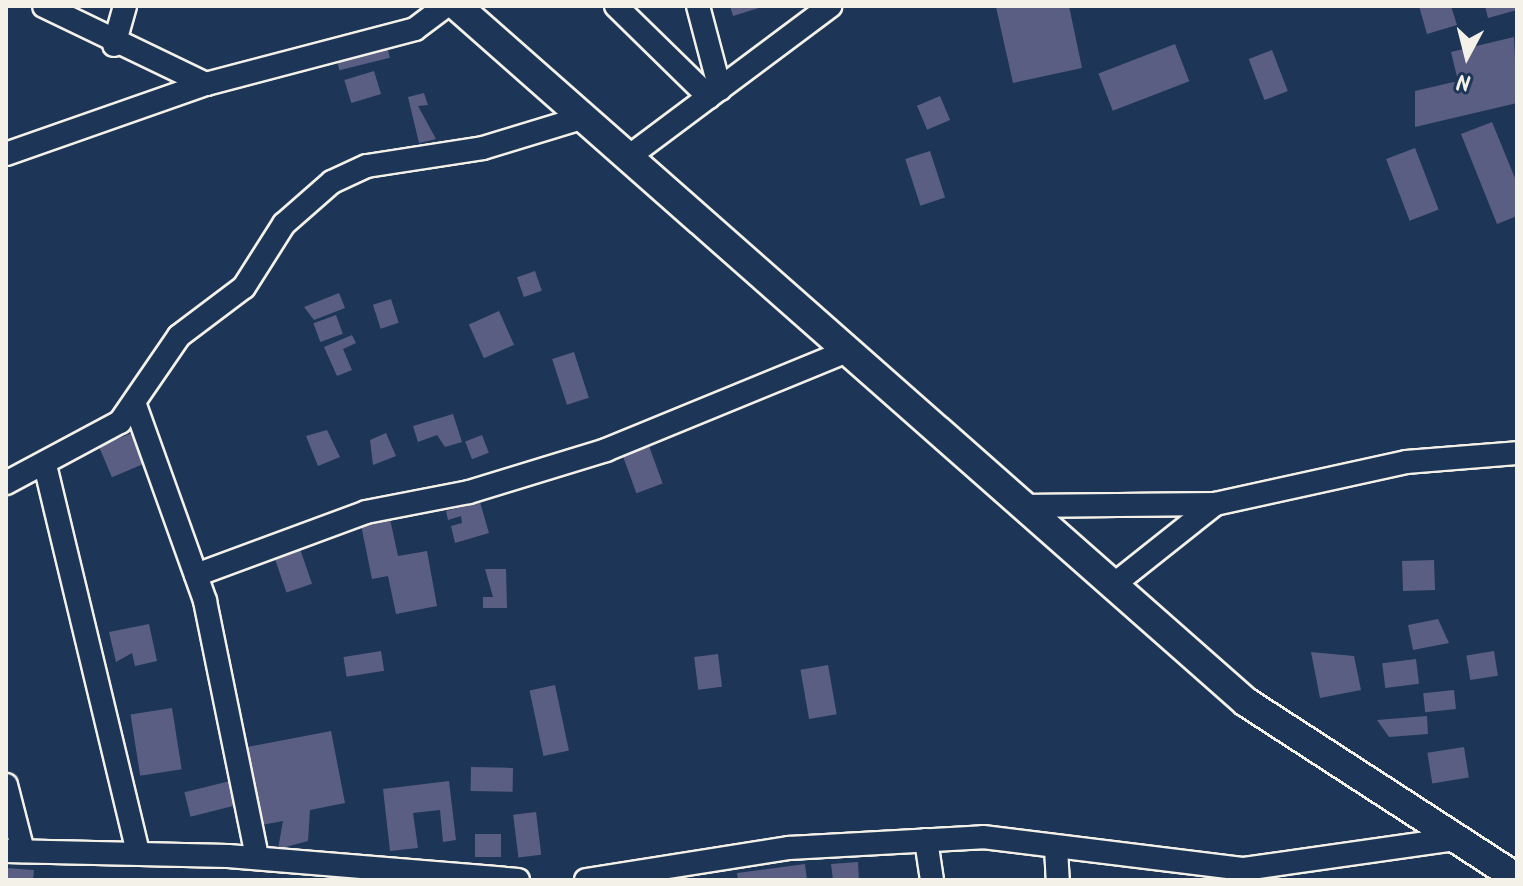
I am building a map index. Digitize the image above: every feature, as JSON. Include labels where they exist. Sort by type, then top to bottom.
[{"type":"street","points":[[44,6],[114,45],[206,84]]},
{"type":"street","points":[[114,45],[125,6]]},
{"type":"street","points":[[6,154],[206,84],[415,29],[455,6],[845,352],[1271,722],[1517,878]]},
{"type":"street","points":[[616,6],[714,93]]},
{"type":"street","points":[[698,6],[714,93]]},
{"type":"street","points":[[627,158],[830,6]]},
{"type":"street","points":[[6,483],[45,465],[120,422],[135,405],[179,336],[244,287],[284,224],[332,182],[367,166],[483,148],[582,118]]},
{"type":"street","points":[[196,575],[366,512],[469,492],[606,450],[845,352]]},
{"type":"street","points":[[135,405],[196,575],[257,857]]},
{"type":"street","points":[[1021,506],[1215,504],[1406,462],[1517,453]]},
{"type":"street","points":[[45,465],[138,853]]},
{"type":"street","points":[[1112,586],[1215,504]]},
{"type":"street","points":[[6,785],[15,851],[257,857],[518,880]]},
{"type":"street","points":[[586,880],[706,872],[789,848],[983,837],[1216,873],[1455,839]]},
{"type":"street","points":[[926,840],[932,880]]},
{"type":"street","points":[[1056,847],[1058,880]]},
{"type":"building","points":[[730,6],[762,6],[762,7],[733,16]]},
{"type":"building","points":[[1069,6],[1082,68],[1013,83],[996,7]]},
{"type":"building","points":[[1419,6],[1451,6],[1457,25],[1427,34]]},
{"type":"building","points":[[1485,6],[1517,6],[1517,10],[1488,18]]},
{"type":"building","points":[[1514,37],[1517,103],[1415,127],[1415,91],[1458,81],[1451,52]]},
{"type":"building","points":[[1175,44],[1189,81],[1113,111],[1098,73]]},
{"type":"building","points":[[387,46],[390,58],[339,70],[337,59]]},
{"type":"building","points":[[1272,50],[1288,91],[1264,100],[1249,59]]},
{"type":"building","points":[[374,71],[381,94],[351,103],[344,80]]},
{"type":"building","points":[[424,93],[428,105],[418,106],[436,139],[419,143],[408,97]]},
{"type":"building","points":[[940,96],[950,120],[927,130],[917,106]]},
{"type":"building","points":[[1492,122],[1517,183],[1517,216],[1497,224],[1461,134]]},
{"type":"building","points":[[1415,148],[1439,210],[1410,221],[1386,159]]},
{"type":"building","points":[[930,151],[945,198],[920,206],[905,159]]},
{"type":"building","points":[[535,271],[542,291],[524,297],[517,277]]},
{"type":"building","points":[[339,293],[345,308],[314,320],[304,307]]},
{"type":"building","points":[[391,299],[399,323],[381,329],[373,305]]},
{"type":"building","points":[[499,311],[514,345],[484,358],[469,324]]},
{"type":"building","points":[[336,315],[343,334],[320,342],[313,323]]},
{"type":"building","points":[[352,335],[356,343],[343,349],[352,370],[337,376],[324,347]]},
{"type":"building","points":[[574,352],[589,398],[567,405],[552,359]]},
{"type":"building","points":[[453,414],[462,442],[445,447],[437,435],[418,442],[413,426]]},
{"type":"building","points":[[327,430],[340,457],[318,466],[306,436]]},
{"type":"building","points":[[134,432],[147,462],[112,477],[99,447]]},
{"type":"building","points":[[386,433],[396,456],[373,465],[370,440]]},
{"type":"building","points":[[482,435],[489,453],[472,459],[465,441]]},
{"type":"building","points":[[649,446],[663,484],[636,493],[623,456]]},
{"type":"building","points":[[480,502],[489,533],[455,543],[451,526],[462,523],[461,516],[448,520],[446,511]]},
{"type":"building","points":[[390,519],[398,556],[427,551],[437,606],[396,614],[388,576],[372,579],[361,525]]},
{"type":"building","points":[[299,546],[312,584],[286,593],[273,555]]},
{"type":"building","points":[[1434,560],[1435,590],[1403,591],[1402,561]]},
{"type":"building","points":[[485,569],[506,569],[507,608],[483,608],[483,597],[493,597]]},
{"type":"building","points":[[1438,619],[1449,643],[1413,650],[1408,625]]},
{"type":"building","points":[[149,624],[157,661],[135,666],[132,653],[116,662],[109,632]]},
{"type":"building","points":[[381,651],[384,671],[347,677],[343,657]]},
{"type":"building","points":[[1494,651],[1498,676],[1470,680],[1466,655]]},
{"type":"building","points":[[1311,652],[1354,656],[1361,690],[1320,698]]},
{"type":"building","points":[[718,654],[722,687],[698,690],[694,657]]},
{"type":"building","points":[[1416,659],[1419,684],[1385,688],[1382,663]]},
{"type":"building","points":[[828,665],[837,714],[809,719],[800,670]]},
{"type":"building","points":[[555,685],[569,751],[543,756],[530,690]]},
{"type":"building","points":[[1454,690],[1456,709],[1425,712],[1423,693]]},
{"type":"building","points":[[172,708],[182,769],[140,776],[131,715]]},
{"type":"building","points":[[1427,716],[1428,734],[1389,737],[1377,720]]},
{"type":"building","points":[[331,731],[345,803],[310,810],[308,841],[278,849],[283,821],[262,825],[247,747]]},
{"type":"building","points":[[1464,747],[1469,778],[1432,783],[1427,753]]},
{"type":"building","points":[[471,767],[513,768],[513,792],[471,791]]},
{"type":"building","points":[[230,781],[236,805],[190,817],[184,792]]},
{"type":"building","points":[[449,781],[456,840],[443,842],[440,810],[413,813],[418,848],[390,851],[383,789]]},
{"type":"building","points":[[536,812],[541,855],[518,857],[513,815]]},
{"type":"building","points":[[475,834],[501,834],[501,857],[475,857]]},
{"type":"building","points":[[858,862],[859,880],[833,880],[831,864]]},
{"type":"building","points":[[805,864],[807,880],[738,880],[737,873]]},
{"type":"building","points":[[6,868],[34,870],[33,880],[6,880]]}]
